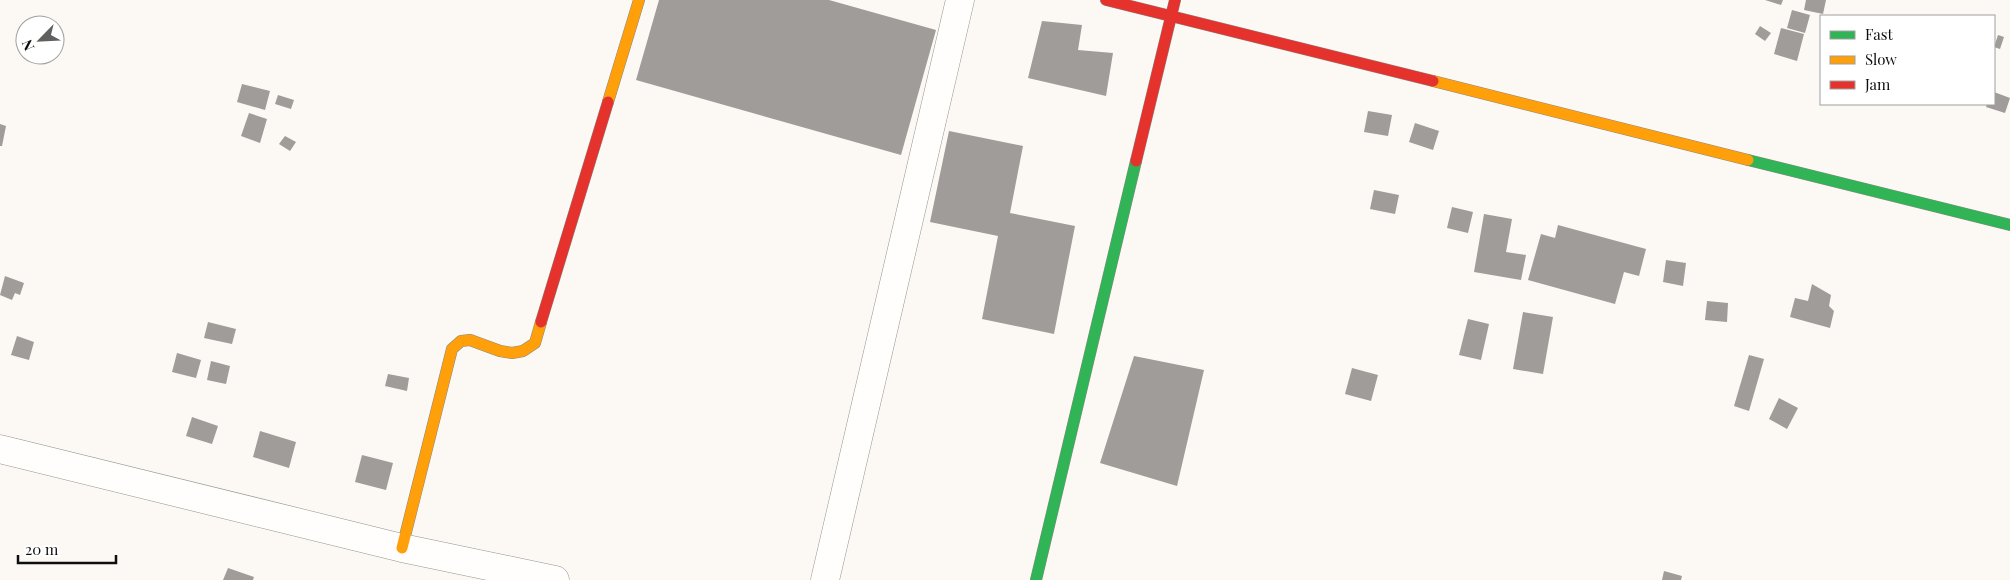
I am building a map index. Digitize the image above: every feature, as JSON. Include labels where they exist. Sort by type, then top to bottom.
[{"type":"street","points":[[402,548],[452,350],[456,343],[472,340],[507,354],[518,354],[528,351],[535,343],[639,0]]},
{"type":"street","points":[[825,580],[960,0]]},
{"type":"street","points":[[1106,0],[2010,225]]},
{"type":"street","points":[[1036,580],[1175,0]]},
{"type":"street","points":[[0,449],[402,548],[555,580]]},
{"type":"building","points":[[659,0],[829,0],[936,30],[901,155],[636,80]]},
{"type":"building","points":[[1765,0],[1783,0],[1781,5]]},
{"type":"building","points":[[1806,0],[1826,0],[1823,14],[1804,10]]},
{"type":"building","points":[[1792,10],[1810,15],[1805,33],[1787,28]]},
{"type":"building","points":[[1042,21],[1082,25],[1078,50],[1113,53],[1106,96],[1028,78]]},
{"type":"building","points":[[1760,26],[1771,33],[1765,41],[1755,34]]},
{"type":"building","points":[[1781,28],[1804,34],[1797,61],[1774,54]]},
{"type":"building","points":[[1998,35],[2004,37],[2000,49],[1995,47]]},
{"type":"building","points":[[242,84],[270,91],[265,110],[237,102]]},
{"type":"building","points":[[1995,92],[2010,98],[2005,113],[1986,107],[1987,105],[1995,105]]},
{"type":"building","points":[[278,95],[294,100],[291,109],[275,104]]},
{"type":"building","points":[[1368,111],[1392,115],[1388,136],[1364,132]]},
{"type":"building","points":[[249,113],[267,119],[260,143],[241,136]]},
{"type":"building","points":[[1415,123],[1439,131],[1433,150],[1409,142]]},
{"type":"building","points":[[0,124],[6,126],[2,146],[0,146]]},
{"type":"building","points":[[949,131],[1023,146],[1010,213],[1075,226],[1054,334],[982,319],[998,236],[930,222]]},
{"type":"building","points":[[285,136],[296,142],[290,151],[279,144]]},
{"type":"building","points":[[1374,190],[1399,195],[1395,214],[1370,209]]},
{"type":"building","points":[[1452,207],[1473,212],[1468,233],[1447,228]]},
{"type":"building","points":[[1484,214],[1512,219],[1506,252],[1526,255],[1521,280],[1474,272]]},
{"type":"building","points":[[1558,225],[1646,249],[1639,276],[1624,272],[1615,304],[1528,280],[1541,234],[1555,238]]},
{"type":"building","points":[[1666,260],[1686,263],[1683,286],[1663,282]]},
{"type":"building","points":[[5,276],[24,283],[20,295],[15,293],[12,300],[0,295]]},
{"type":"building","points":[[1812,284],[1831,295],[1829,306],[1834,311],[1830,328],[1790,317],[1795,298],[1808,301]]},
{"type":"building","points":[[1707,301],[1728,303],[1727,322],[1705,320]]},
{"type":"building","points":[[1523,312],[1553,317],[1543,374],[1513,369]]},
{"type":"building","points":[[1468,319],[1489,324],[1481,360],[1459,355]]},
{"type":"building","points":[[208,322],[236,329],[232,344],[204,338]]},
{"type":"building","points":[[17,336],[34,342],[29,360],[11,355]]},
{"type":"building","points":[[177,353],[201,360],[196,378],[172,372]]},
{"type":"building","points":[[1749,355],[1764,359],[1749,411],[1734,406]]},
{"type":"building","points":[[1134,356],[1204,370],[1177,486],[1100,463]]},
{"type":"building","points":[[211,361],[230,366],[226,384],[207,380]]},
{"type":"building","points":[[1352,368],[1378,375],[1371,401],[1345,394]]},
{"type":"building","points":[[388,374],[409,378],[407,391],[385,386]]},
{"type":"building","points":[[1779,398],[1798,408],[1787,429],[1769,419]]},
{"type":"building","points":[[192,417],[218,426],[212,444],[186,436]]},
{"type":"building","points":[[260,431],[296,442],[289,468],[253,457]]},
{"type":"building","points":[[362,455],[393,463],[386,490],[355,482]]},
{"type":"building","points":[[228,568],[254,577],[253,580],[223,580]]},
{"type":"building","points":[[1664,571],[1682,576],[1681,580],[1662,580]]},
{"type":"traffic: fast","points":[[1748,160],[2010,225]]},
{"type":"traffic: fast","points":[[1036,580],[1136,161]]},
{"type":"traffic: slow","points":[[608,102],[639,0]]},
{"type":"traffic: slow","points":[[1433,81],[1748,160]]},
{"type":"traffic: slow","points":[[402,548],[452,349],[461,341],[470,340],[500,351],[512,353],[523,351],[535,343],[541,322]]},
{"type":"traffic: jam","points":[[1106,0],[1433,81]]},
{"type":"traffic: jam","points":[[1136,161],[1175,0]]},
{"type":"traffic: jam","points":[[541,322],[608,102]]}]
